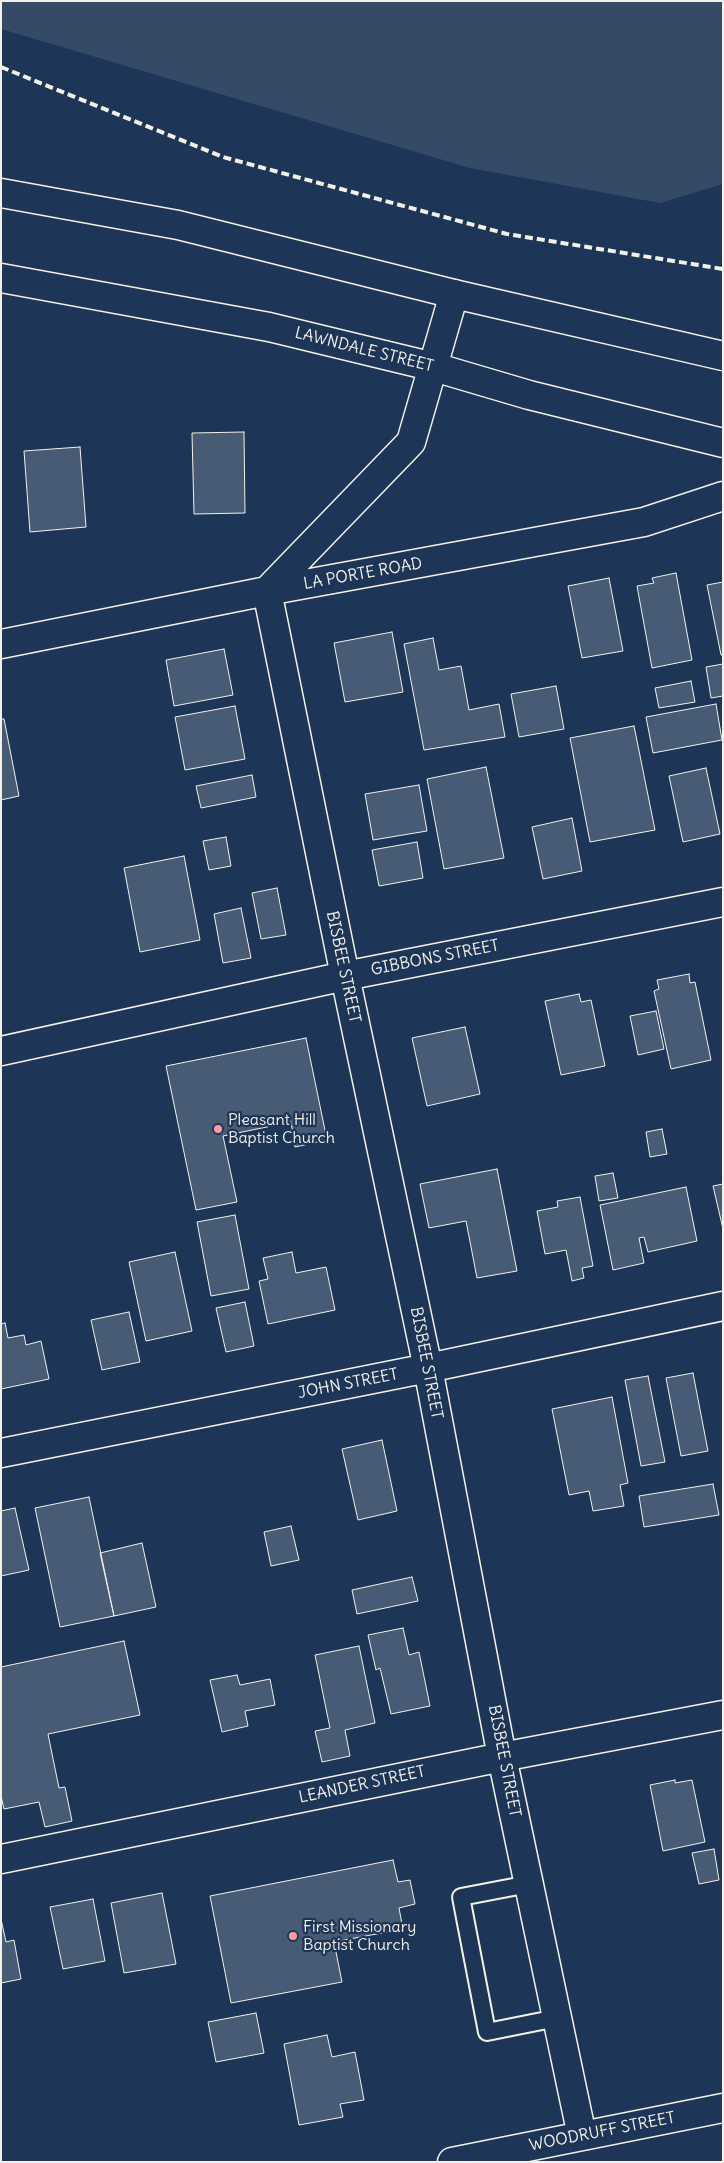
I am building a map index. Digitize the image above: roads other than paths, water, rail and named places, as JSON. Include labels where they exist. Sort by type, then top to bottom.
[{"type":"street","points":[[1,192],[178,225],[454,294],[723,356]]},
{"type":"street","name":"LAWNDALE STREET","points":[[1,278],[269,327],[434,366],[529,395],[723,443]]},
{"type":"street","points":[[267,591],[411,442],[454,294]]},
{"type":"street","name":"LA PORTE ROAD","points":[[1,644],[267,591],[644,522],[723,496]]},
{"type":"street","name":"BISBEE STREET","points":[[267,591],[345,976],[428,1368],[502,1757],[582,2136]]},
{"type":"street","name":"GIBBONS STREET","points":[[1,1052],[345,976],[723,902]]},
{"type":"street","name":"JOHN STREET","points":[[1,1453],[428,1368],[723,1306]]},
{"type":"street","name":"LEANDER STREET","points":[[1,1859],[502,1757],[723,1715]]},
{"type":"street","name":"WOODRUFF STREET","points":[[452,2162],[723,2108]]},
{"type":"lane","points":[[529,1884],[461,1897],[487,2032],[557,2018]]},
{"type":"railway","points":[[1,67],[223,157],[507,234],[723,269]]},
{"type":"place","name":"Pleasant Hill Baptist Church","points":[[218,1129]]},
{"type":"place","name":"First Missionary Baptist Church","points":[[293,1936]]}]
